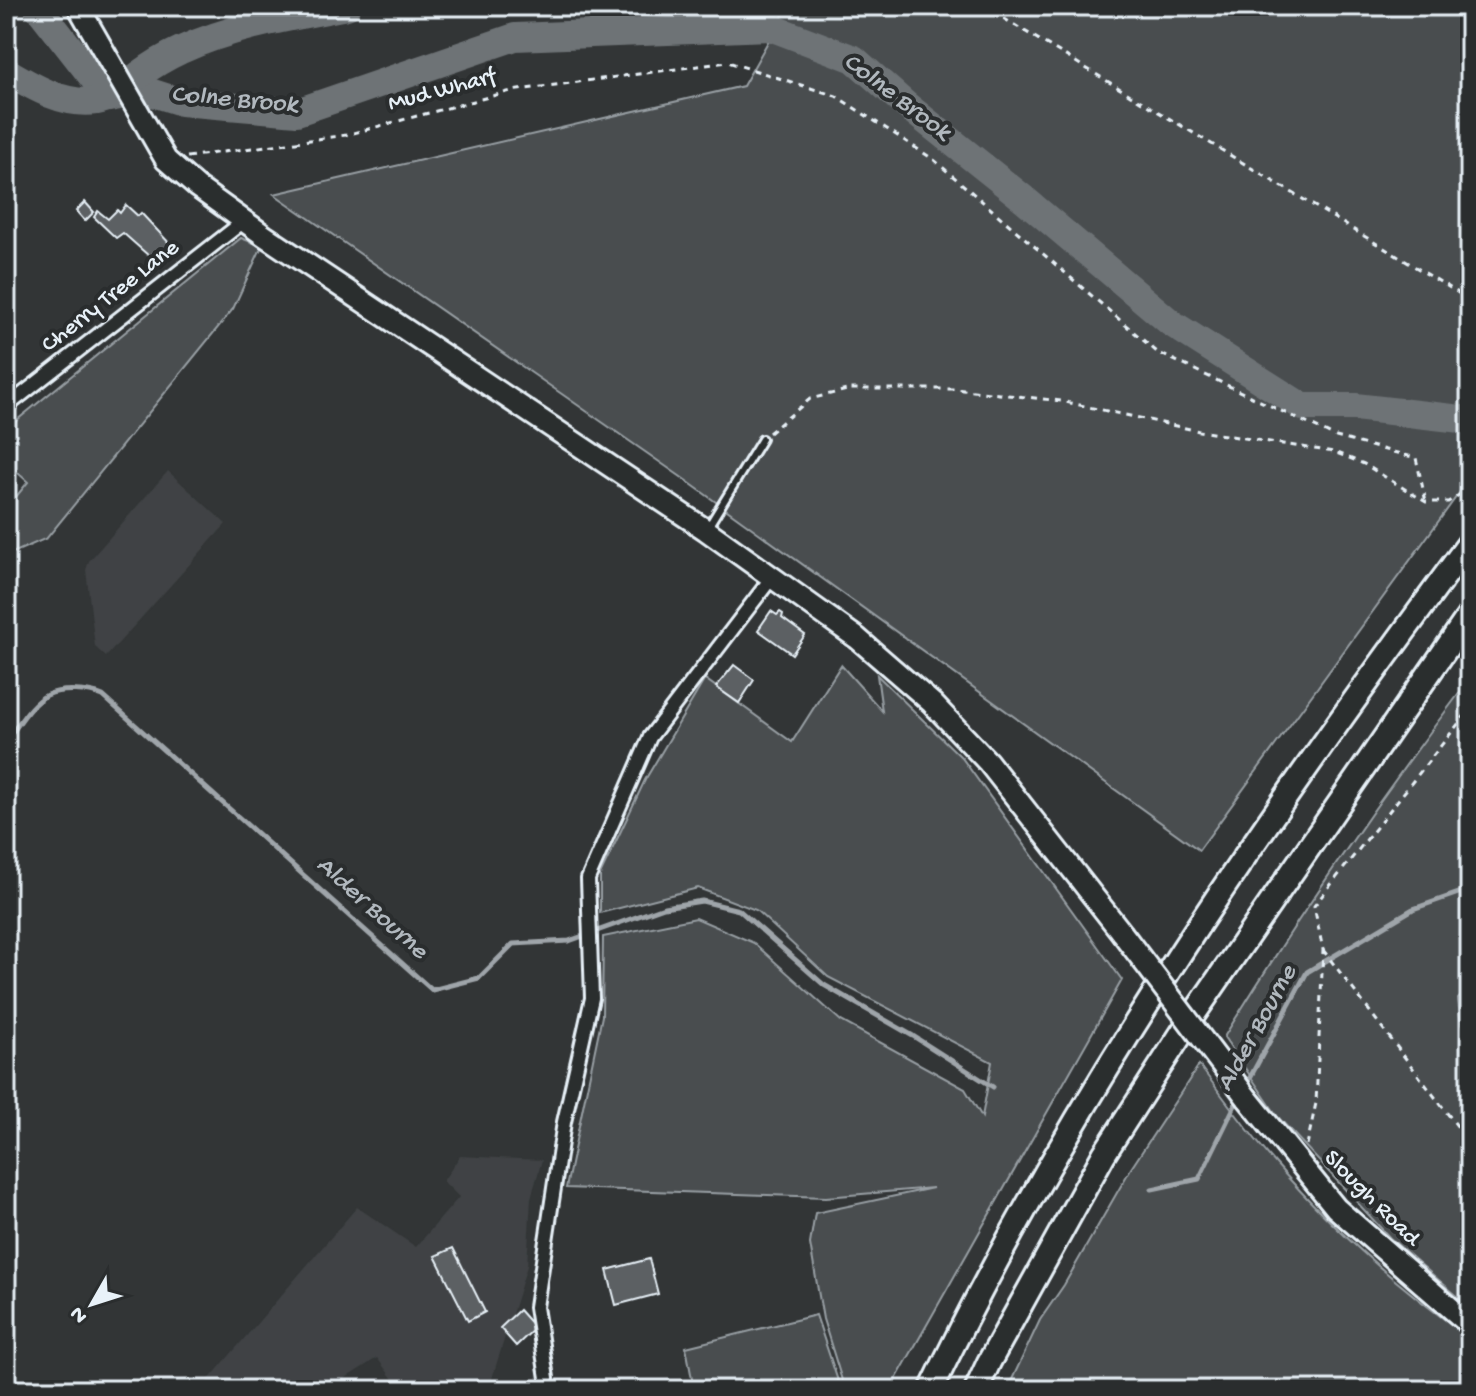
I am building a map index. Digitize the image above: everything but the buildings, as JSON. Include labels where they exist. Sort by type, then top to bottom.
[{"type":"highway","points":[[931,1390],[979,1290],[1085,1107],[1183,952],[1232,875],[1470,542]]},
{"type":"highway","points":[[976,1390],[1104,1154],[1194,1014],[1470,614]]},
{"type":"main road","points":[[78,6],[166,160]]},
{"type":"main road","name":"Slough Road","points":[[166,160],[197,187],[377,313],[773,576],[857,638],[932,703],[988,762],[1247,1098],[1336,1208],[1470,1325]]},
{"type":"street","name":"Cherry Tree Lane","points":[[6,407],[244,221]]},
{"type":"street","points":[[547,1378],[536,1307],[564,1122],[592,998],[588,879],[650,737],[773,576]]},
{"type":"lane","points":[[706,530],[762,439]]},
{"type":"path","points":[[983,6],[1470,300]]},
{"type":"path","name":"Mud Wharf","points":[[166,160],[346,135],[511,91],[728,62],[836,96],[933,159],[1157,352],[1336,437],[1416,458],[1426,502]]},
{"type":"path","points":[[762,439],[810,399],[851,389],[955,389],[1061,401],[1199,431],[1334,452],[1364,464],[1426,502],[1448,502],[1470,488]]},
{"type":"path","points":[[1302,1168],[1316,1103],[1323,950],[1314,906],[1470,709]]},
{"type":"path","points":[[1323,950],[1470,1143]]},
{"type":"shaded area","points":[[788,6],[1470,6],[1470,478],[1199,850],[684,479],[274,194],[743,86]]},
{"type":"shaded area","points":[[241,238],[262,246],[233,309],[47,538],[6,556],[6,509],[28,482],[6,462],[6,429]]},
{"type":"shaded area","points":[[168,471],[226,524],[106,657],[95,647],[86,570],[89,561]]},
{"type":"shaded area","points":[[841,665],[882,711],[877,675],[962,758],[1122,980],[890,1390],[845,1390],[823,1319],[810,1244],[815,1213],[933,1188],[826,1197],[566,1188],[602,1016],[603,937],[696,918],[754,943],[841,1021],[965,1089],[982,1117],[992,1062],[828,977],[756,910],[698,888],[600,913],[600,875],[645,780],[705,679],[792,742]]},
{"type":"shaded area","points":[[1470,679],[1470,987],[1458,999],[1460,1017],[1470,1044],[1470,1307],[1390,1238],[1278,1117],[1224,1037],[1342,855]]},
{"type":"shaded area","points":[[1199,1065],[1261,1146],[1315,1207],[1390,1276],[1470,1338],[1470,1390],[1007,1390],[1040,1320],[1064,1285],[1130,1170]]},
{"type":"shaded area","points":[[460,1156],[542,1160],[531,1198],[527,1266],[490,1385],[484,1390],[401,1390],[377,1358],[327,1390],[200,1390],[357,1207],[416,1247],[459,1197],[443,1181]]},
{"type":"shaded area","points":[[816,1315],[841,1390],[694,1390],[686,1347]]},
{"type":"waterway","name":"Colne Brook","points":[[37,6],[109,98],[147,91],[181,102],[297,112],[515,37],[770,27],[854,59],[1171,323],[1303,407],[1355,407],[1470,420]]},
{"type":"waterway","points":[[6,71],[61,98],[85,102],[103,100],[164,59],[201,42],[262,23],[347,6]]},
{"type":"waterway","name":"Alder Bourne","points":[[12,733],[32,707],[47,695],[75,691],[103,696],[432,990],[479,978],[513,944],[569,941],[664,907],[702,901],[739,910],[824,985],[993,1087]]},
{"type":"waterway","name":"Alder Bourne","points":[[1246,1085],[1307,972],[1413,909],[1470,889]]},
{"type":"waterway","name":"Alder Bourne","points":[[1152,1189],[1199,1179],[1239,1097]]}]
